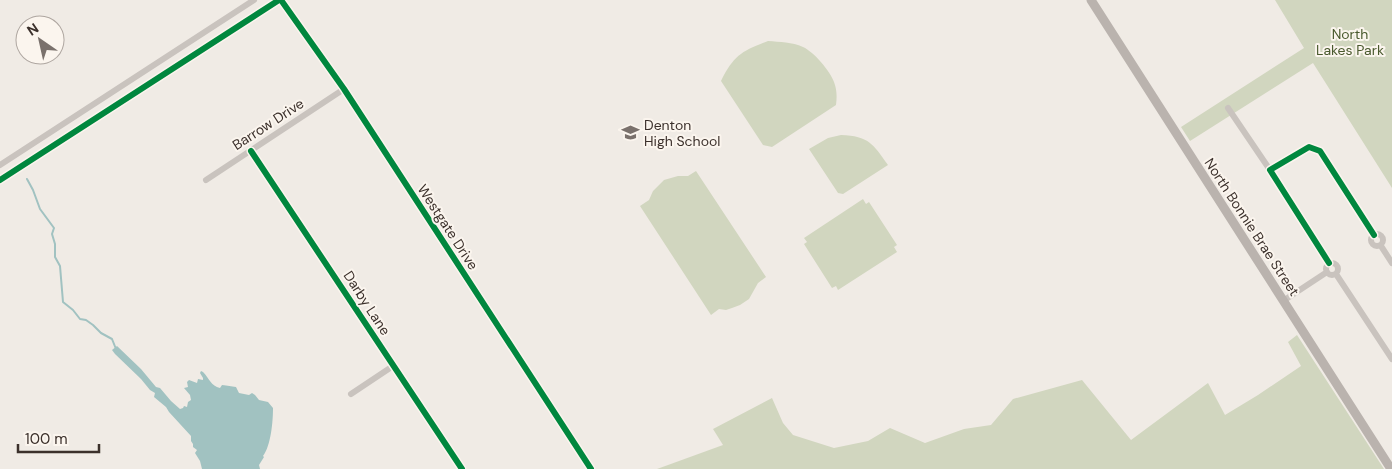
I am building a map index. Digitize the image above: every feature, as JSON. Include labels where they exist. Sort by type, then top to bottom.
[{"type":"main road","name":"North Bonnie Brae Street","points":[[1091,0],[1391,469]]},
{"type":"street","points":[[0,165],[254,0]]},
{"type":"street","name":"Westgate Drive","points":[[0,180],[280,0],[344,89],[591,469]]},
{"type":"street","name":"Barrow Drive","points":[[206,180],[344,89]]},
{"type":"street","points":[[1228,108],[1330,263],[1338,266],[1336,274]]},
{"type":"street","points":[[1270,170],[1309,147],[1320,151],[1374,235],[1371,238],[1372,244],[1381,246],[1392,263]]},
{"type":"street","name":"Darby Lane","points":[[251,151],[462,469]]},
{"type":"street","points":[[1327,272],[1326,268],[1330,263]]},
{"type":"street","points":[[1283,301],[1327,272]]},
{"type":"street","points":[[1327,272],[1332,275],[1336,274]]},
{"type":"street","points":[[1336,274],[1392,359]]},
{"type":"street","points":[[351,394],[393,366]]},
{"type":"green space","name":"North Lakes Park","points":[[1275,0],[1392,0],[1392,188],[1313,63],[1190,141],[1181,127],[1304,48]]},
{"type":"green space","points":[[768,41],[795,44],[807,49],[821,62],[836,88],[836,105],[772,147],[763,145],[721,81],[730,65],[740,55]]},
{"type":"green space","points":[[841,135],[858,137],[869,142],[888,165],[843,194],[838,193],[809,149],[828,138]]},
{"type":"green space","points":[[696,171],[766,277],[758,283],[749,299],[740,305],[726,310],[719,309],[711,315],[640,206],[649,200],[653,191],[664,180],[678,176],[688,176]]},
{"type":"green space","points":[[863,199],[866,204],[869,202],[897,245],[894,247],[897,252],[838,290],[836,286],[832,288],[804,244],[807,242],[804,238]]},
{"type":"green space","points":[[1297,335],[1384,469],[657,469],[723,445],[713,429],[772,398],[783,423],[793,435],[834,448],[868,441],[890,428],[925,443],[964,429],[991,425],[1013,399],[1082,380],[1131,440],[1208,383],[1225,415],[1258,395],[1301,366],[1288,342]]},
{"type":"water","points":[[117,346],[180,409],[184,406],[187,407],[188,402],[191,400],[190,395],[184,388],[188,387],[187,382],[189,380],[197,383],[198,379],[203,380],[201,371],[217,387],[220,388],[222,385],[236,387],[239,393],[249,395],[252,393],[259,400],[268,402],[273,408],[272,426],[266,452],[259,465],[260,469],[202,469],[195,453],[197,450],[193,447],[191,441],[191,436],[166,407],[154,397],[155,393],[115,354],[112,350]]},
{"type":"waterway","points":[[27,179],[40,209],[54,228],[52,234],[55,244],[55,257],[60,266],[63,302],[80,319],[86,320],[101,333],[112,339],[116,349]]},
{"type":"cycle path","points":[[0,180],[279,0]]},
{"type":"cycle path","points":[[281,0],[344,89],[591,469]]},
{"type":"cycle path","points":[[1329,263],[1270,170],[1309,147],[1320,151],[1374,235]]},
{"type":"cycle path","points":[[251,151],[462,469]]},
{"type":"place","name":"Denton High School","points":[[630,133]]}]
